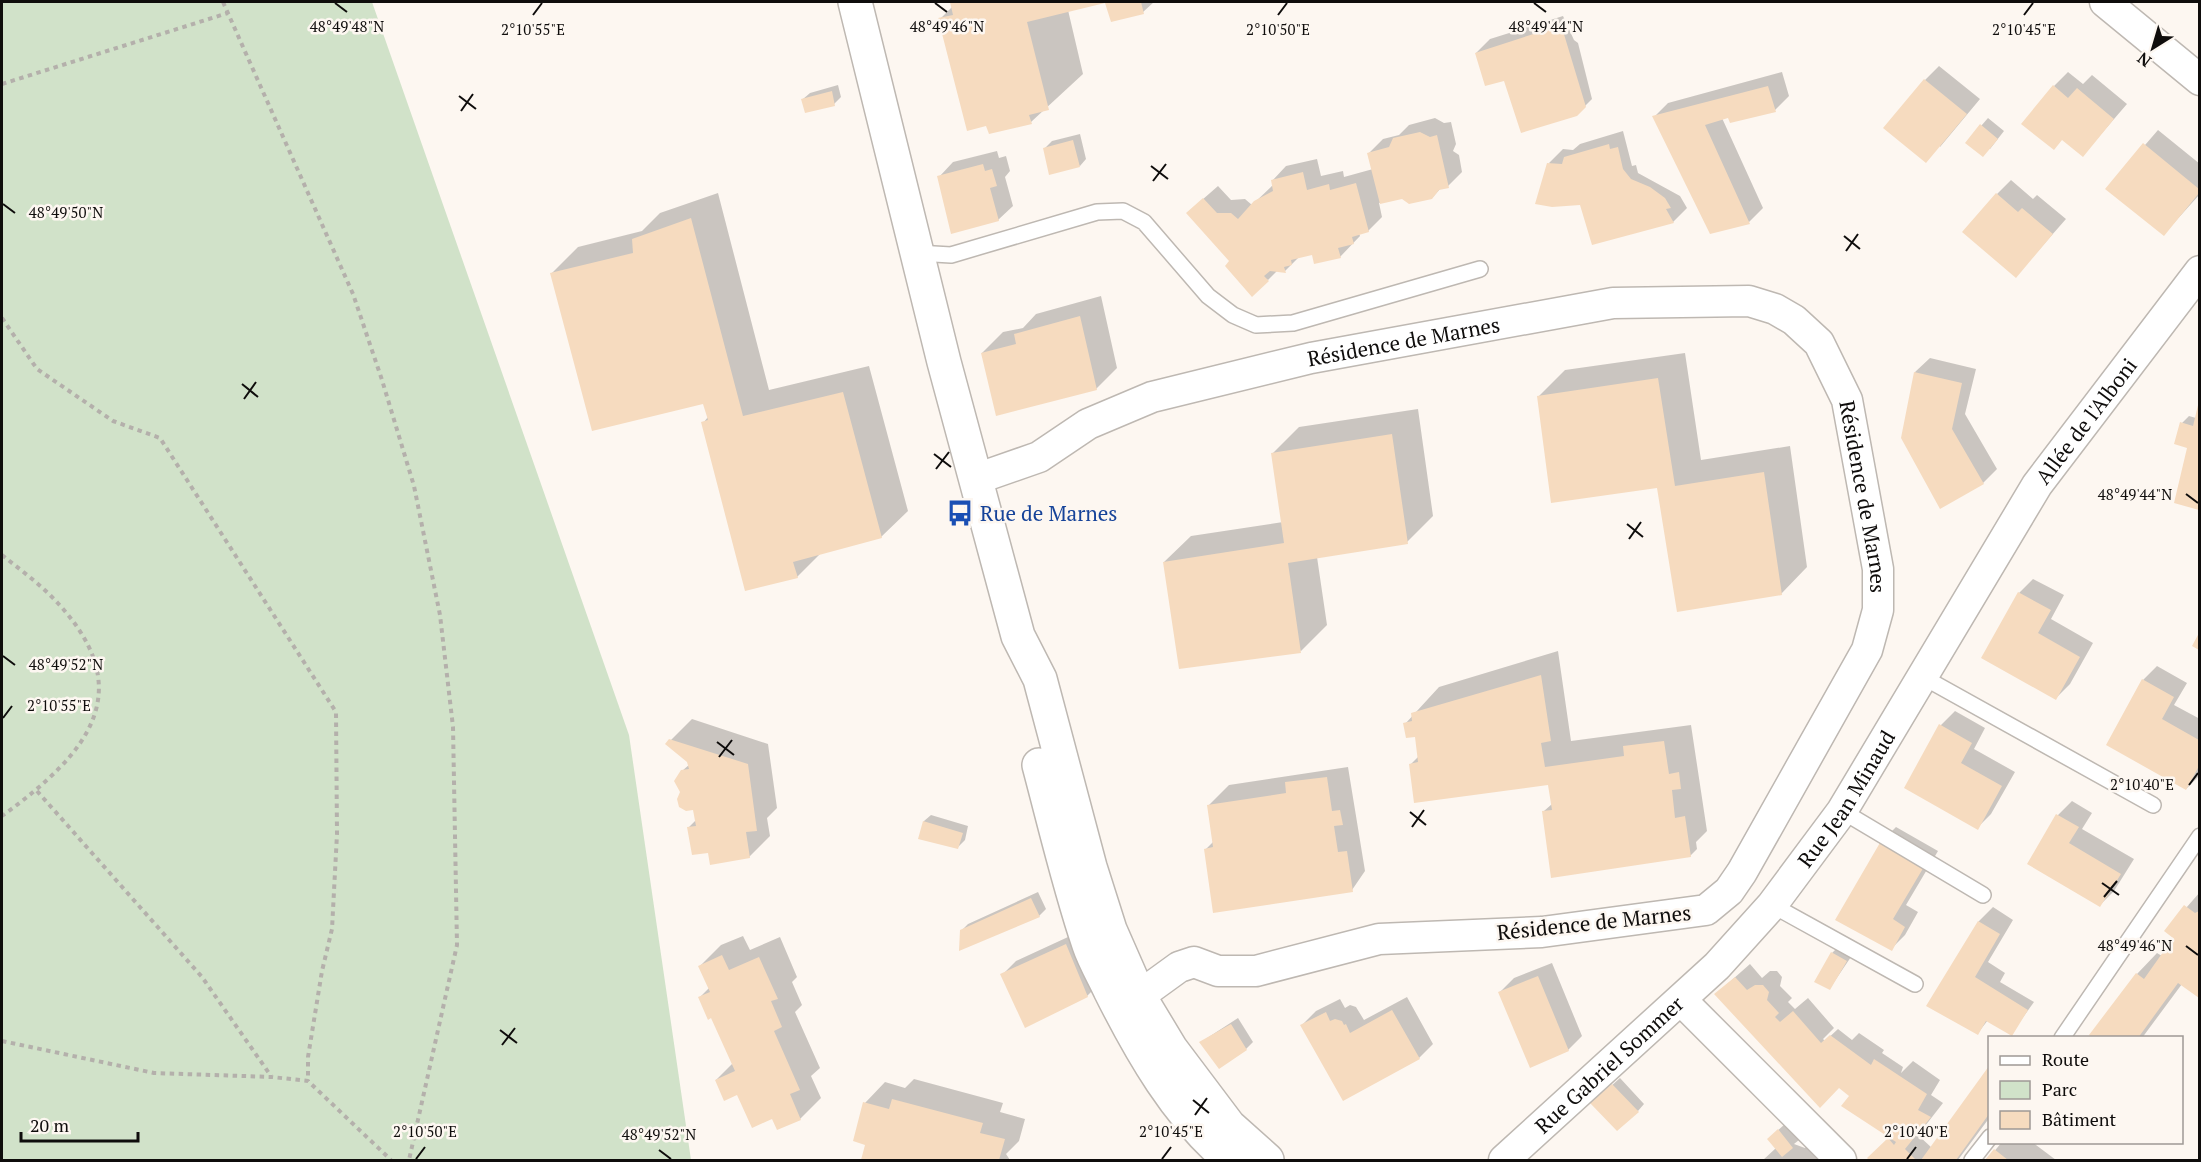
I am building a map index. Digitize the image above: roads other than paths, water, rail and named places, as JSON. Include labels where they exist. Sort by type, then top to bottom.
[{"type":"main road","points":[[855,2],[917,253],[1018,636],[1020,687],[1078,870],[1089,948],[1134,1038],[1177,1102],[1212,1144],[1230,1161]]},
{"type":"main road","points":[[1078,870],[1110,930],[1139,996],[1171,1049],[1229,1126],[1267,1161]]},
{"type":"street","points":[[2105,2],[2199,80]]},
{"type":"street","name":"Allée de l'Alboni","points":[[1983,578],[2037,485],[2199,271]]},
{"type":"street","name":"Résidence de Marnes","points":[[976,479],[1039,457],[1088,424],[1152,397],[1311,358],[1613,303],[1749,301],[1775,309],[1794,320],[1819,343],[1847,400],[1878,569],[1878,610],[1867,650],[1742,872],[1729,891],[1706,910],[1542,932],[1379,939],[1256,971],[1218,971],[1194,962],[1179,967],[1139,996]]},
{"type":"street","name":"Rue Jean Minaud","points":[[1681,1000],[1717,966],[1772,905],[1842,812],[1983,578]]},
{"type":"street","name":"Rue Gabriel Sommer","points":[[1504,1161],[1681,1000],[1841,1161]]},
{"type":"lane","name":"Résidence de Marnes","points":[[917,253],[951,255],[1096,212],[1123,211],[1144,222],[1208,296],[1233,315],[1256,325],[1293,323],[1480,269]]},
{"type":"lane","points":[[1923,677],[2153,805]]},
{"type":"lane","points":[[1842,812],[1983,895]]},
{"type":"lane","points":[[2063,1036],[2199,836]]},
{"type":"lane","points":[[1772,905],[1915,984]]},
{"type":"lane","points":[[1972,1161],[1988,1138]]},
{"type":"place","name":"Rue de Marnes","points":[[960,513]]}]
